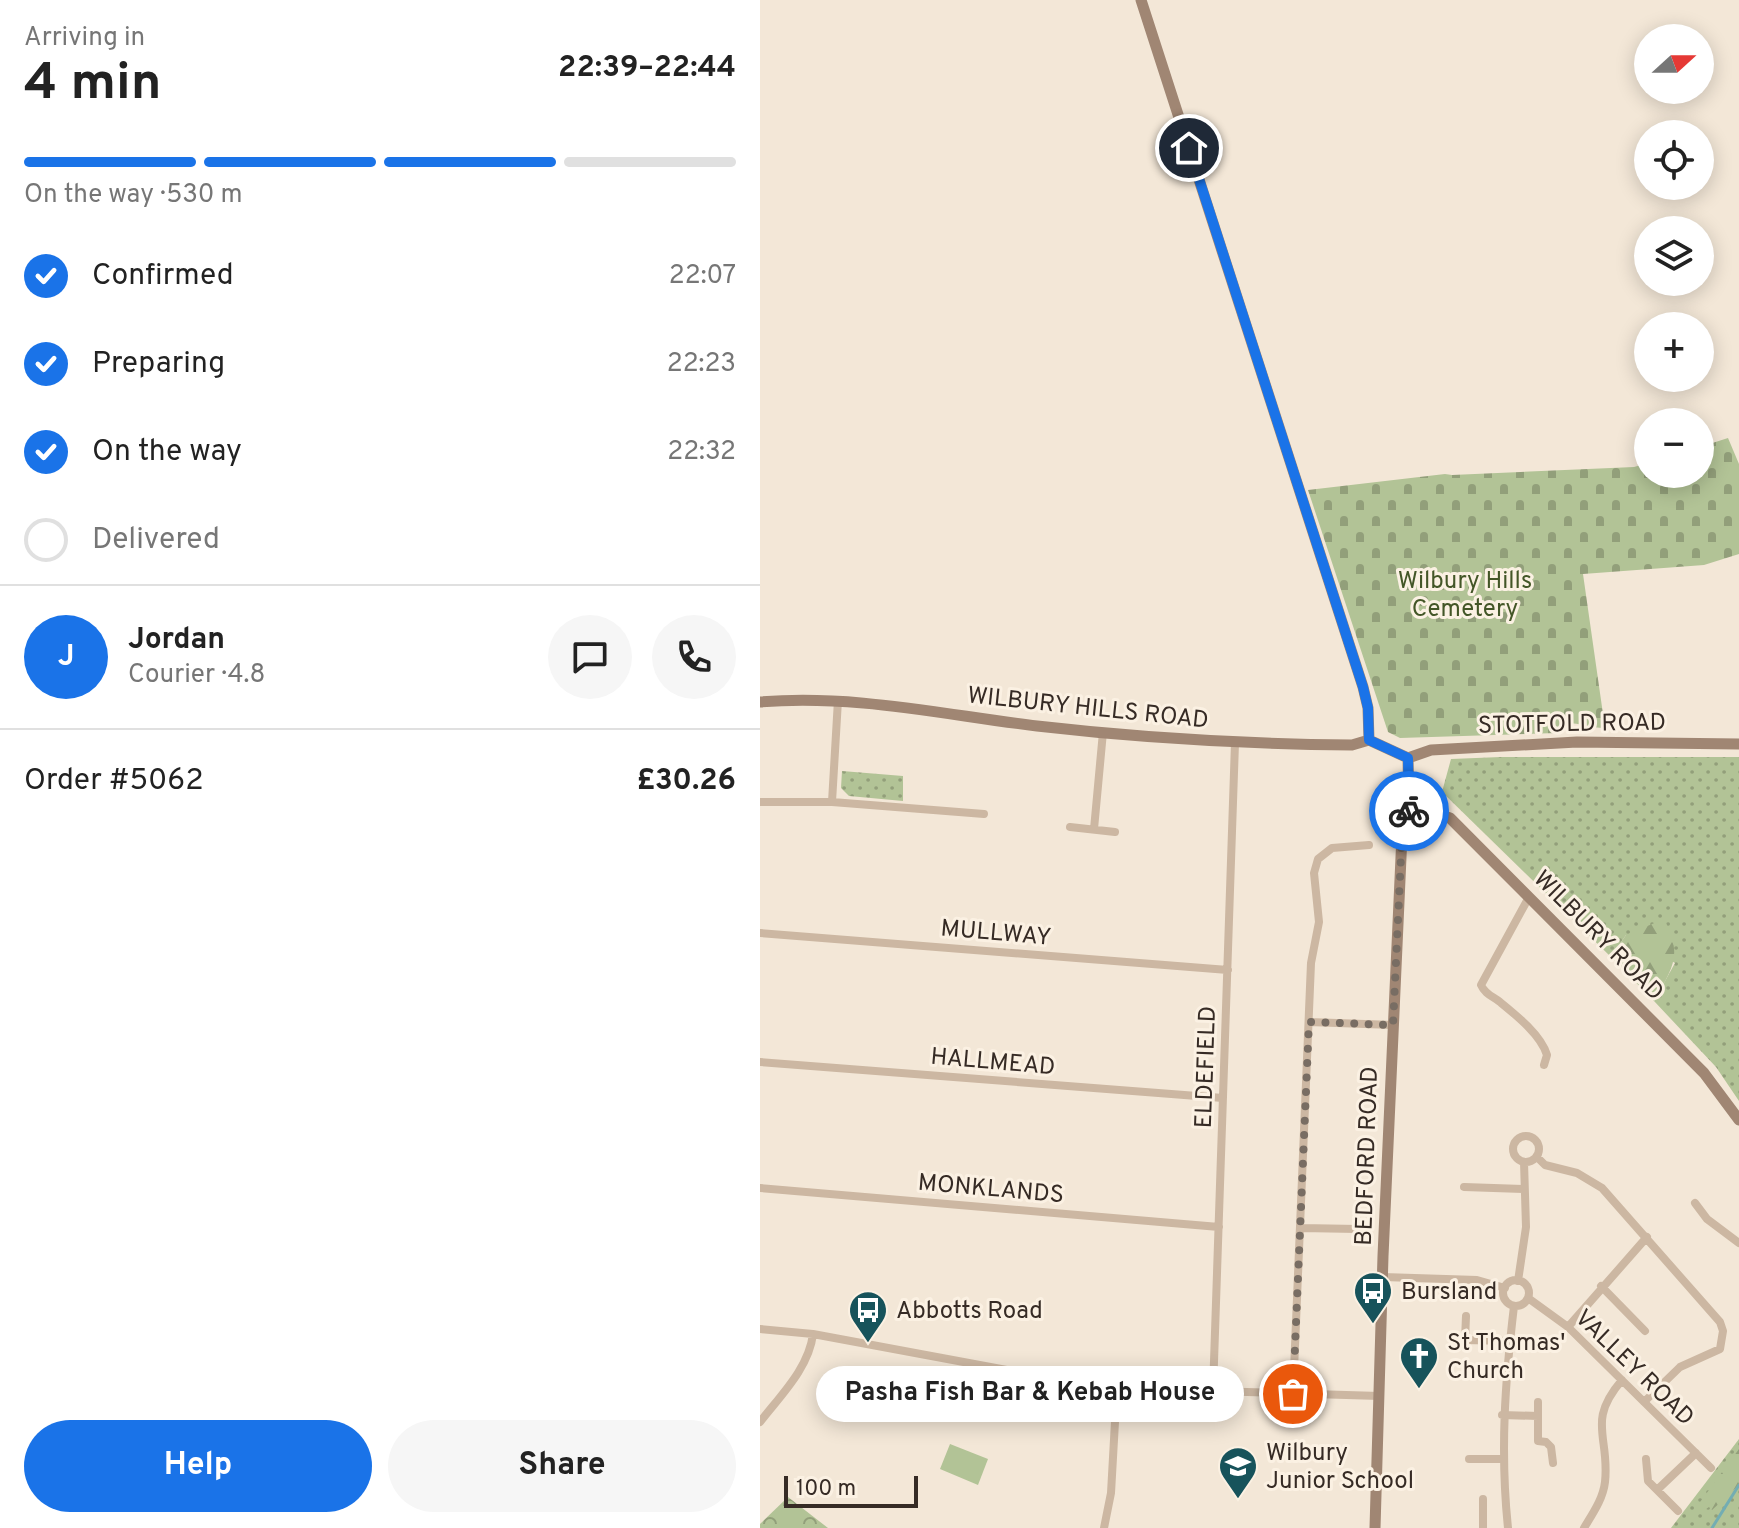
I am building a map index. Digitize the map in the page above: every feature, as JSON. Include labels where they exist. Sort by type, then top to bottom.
[{"type":"street","points":[[1141,0],[1363,687],[1368,708],[1369,740],[1408,758]]},
{"type":"street","points":[[832,802],[838,700]]},
{"type":"street","name":"WILBURY HILLS ROAD","points":[[760,702],[838,700],[1103,732],[1235,743],[1352,745],[1369,740]]},
{"type":"street","points":[[1094,829],[1103,732]]},
{"type":"street","name":"STOTFOLD ROAD","points":[[1408,758],[1431,750],[1577,742],[1739,744]]},
{"type":"street","name":"ELDEFIELD","points":[[1213,1391],[1235,743]]},
{"type":"street","name":"BEDFORD ROAD","points":[[1375,1528],[1393,1025],[1402,835],[1409,808],[1408,758]]},
{"type":"street","points":[[760,802],[832,802],[984,814]]},
{"type":"street","name":"WILBURY ROAD","points":[[1409,808],[1450,818],[1704,1073],[1739,1120]]},
{"type":"street","points":[[1070,827],[1115,832]]},
{"type":"street","points":[[1293,1394],[1311,963],[1319,922],[1315,866],[1318,859],[1332,848],[1369,845]]},
{"type":"street","points":[[1529,897],[1481,985],[1543,1045],[1547,1055],[1544,1065]]},
{"type":"street","name":"MULLWAY","points":[[760,933],[1228,970]]},
{"type":"street","points":[[1309,1022],[1393,1025]]},
{"type":"street","name":"HALLMEAD","points":[[760,1062],[1223,1098]]},
{"type":"street","points":[[1528,1136],[1537,1142],[1537,1157],[1524,1162],[1516,1158],[1513,1144],[1521,1137],[1528,1136]]},
{"type":"street","points":[[1537,1157],[1545,1165],[1577,1173],[1602,1188],[1720,1322],[1723,1341],[1720,1349],[1680,1367],[1644,1402]]},
{"type":"street","points":[[1518,1281],[1526,1227],[1524,1162]]},
{"type":"street","points":[[1464,1187],[1523,1189]]},
{"type":"street","name":"MONKLANDS","points":[[760,1188],[1219,1227]]},
{"type":"street","points":[[1695,1203],[1707,1219],[1739,1243]]},
{"type":"street","name":"BEDFORD ROAD","points":[[1301,1228],[1358,1229]]},
{"type":"street","points":[[1568,1327],[1647,1237]]},
{"type":"street","points":[[1383,1277],[1477,1280],[1505,1288]]},
{"type":"street","points":[[1518,1281],[1527,1287],[1528,1298],[1514,1306],[1505,1299],[1505,1288],[1510,1282],[1518,1281]]},
{"type":"street","points":[[1601,1286],[1645,1331]]},
{"type":"street","name":"VALLEY ROAD","points":[[1528,1298],[1568,1327],[1711,1468]]},
{"type":"street","points":[[1508,1528],[1502,1415],[1514,1306]]},
{"type":"street","points":[[1466,1316],[1465,1340],[1510,1341]]},
{"type":"street","points":[[760,1329],[813,1334],[999,1370],[1117,1386],[1380,1396]]},
{"type":"street","points":[[760,1422],[798,1372],[811,1347],[813,1334]]},
{"type":"street","points":[[1584,1528],[1601,1499],[1605,1485],[1601,1416],[1604,1404],[1622,1380]]},
{"type":"street","points":[[1104,1528],[1111,1493],[1117,1386]]},
{"type":"street","points":[[1538,1402],[1538,1441],[1546,1442],[1551,1447],[1553,1463]]},
{"type":"street","points":[[1502,1415],[1538,1416]]},
{"type":"street","points":[[1657,1490],[1696,1453]]},
{"type":"street","points":[[1469,1459],[1502,1459]]},
{"type":"street","points":[[1646,1459],[1648,1481],[1678,1511]]},
{"type":"street","points":[[1483,1499],[1483,1528]]},
{"type":"green space","name":"Wilbury Hills Cemetery","points":[[1728,438],[1739,464],[1739,554],[1704,565],[1583,574],[1605,728],[1566,723],[1557,733],[1400,738],[1388,732],[1308,490],[1445,474],[1634,467],[1634,488],[1714,488],[1714,442]]},
{"type":"green space","points":[[1739,757],[1739,1101],[1716,1067],[1654,1001],[1675,963],[1626,935],[1611,957],[1442,792],[1451,759]]},
{"type":"green space","points":[[842,771],[903,776],[903,801],[849,796],[841,788]]},
{"type":"green space","points":[[1664,919],[1673,943],[1673,961],[1654,1001],[1611,957],[1626,935]]},
{"type":"green space","points":[[1739,1439],[1739,1528],[1671,1528]]},
{"type":"green space","points":[[950,1444],[988,1459],[978,1485],[940,1469]]},
{"type":"green space","points":[[1739,1449],[1739,1485],[1712,1510],[1709,1507],[1684,1524]]},
{"type":"green space","points":[[788,1497],[828,1528],[760,1528],[760,1524]]},
{"type":"waterway","points":[[1712,1528],[1739,1485]]},
{"type":"way so far","points":[[1293,1394],[1309,1022],[1393,1025],[1402,835],[1409,811]]},
{"type":"place","name":"Bursland","points":[[1373,1325]]},
{"type":"place","name":"Abbotts Road","points":[[868,1344]]},
{"type":"place","name":"St Thomas' Church","points":[[1419,1390]]},
{"type":"place","name":"Pasha Fish Bar & Kebab House","points":[[1293,1394]]},
{"type":"place","name":"Wilbury Junior School","points":[[1238,1500]]},
{"type":"route","points":[[1189,148],[1363,687],[1368,708],[1369,740],[1408,758],[1409,811]]}]
